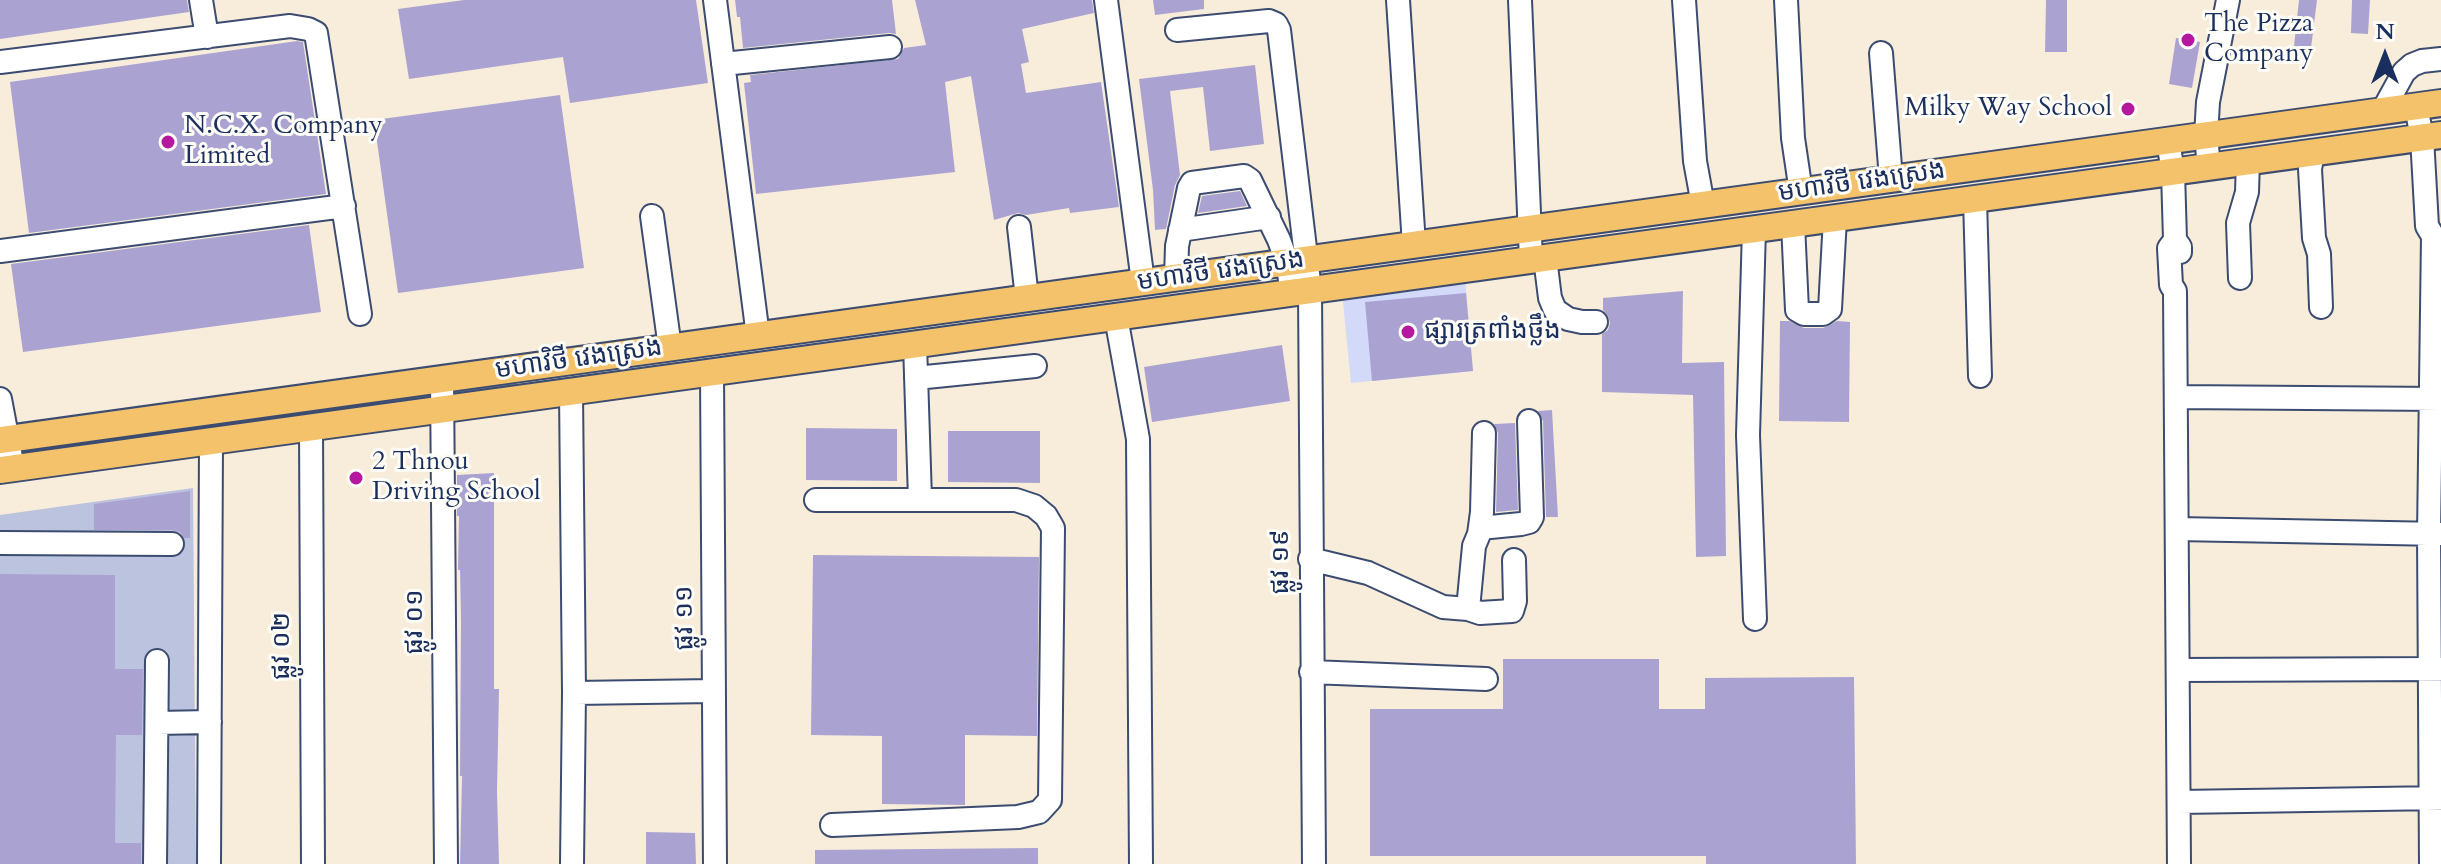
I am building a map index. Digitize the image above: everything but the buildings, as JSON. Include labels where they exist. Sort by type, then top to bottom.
[{"type":"main road","name":"មហាវិថី វេងស្រេង","points":[[4,440],[2428,105]]},
{"type":"main road","name":"មហាវិថី វេងស្រេង","points":[[7,469],[2432,136]]},
{"type":"street","points":[[201,0],[207,37]]},
{"type":"street","points":[[715,0],[758,336]]},
{"type":"street","points":[[1106,0],[1143,282]]},
{"type":"street","points":[[1398,0],[1414,245]]},
{"type":"street","points":[[1520,0],[1530,229],[1555,310],[1568,319],[1596,322]]},
{"type":"street","points":[[1684,0],[1695,161],[1703,205]]},
{"type":"street","points":[[1786,0],[1793,138],[1801,192]]},
{"type":"street","points":[[2209,167],[2206,136],[2208,102],[2228,0]]},
{"type":"street","points":[[1177,30],[1269,21],[1276,24],[1279,30],[1297,261]]},
{"type":"street","points":[[0,62],[290,26],[316,33],[360,314]]},
{"type":"street","points":[[723,64],[890,47]]},
{"type":"street","points":[[1881,53],[1891,179]]},
{"type":"street","points":[[2382,112],[2404,72],[2422,61],[2441,59]]},
{"type":"street","points":[[2428,105],[2432,136],[2427,226],[2433,236],[2437,399],[2436,798],[2431,864]]},
{"type":"street","points":[[2168,141],[2173,172],[2175,240],[2169,248],[2171,285],[2175,291],[2179,864]]},
{"type":"street","points":[[2313,152],[2310,169],[2321,307]]},
{"type":"street","points":[[2240,278],[2238,223],[2247,192],[2248,161]]},
{"type":"street","points":[[1176,278],[1180,230],[1189,188],[1196,181],[1244,176],[1250,180],[1297,261]]},
{"type":"street","points":[[1975,199],[1980,376]]},
{"type":"street","points":[[0,251],[344,206]]},
{"type":"street","points":[[652,216],[670,348]]},
{"type":"street","points":[[1180,230],[1269,217]]},
{"type":"street","points":[[1793,224],[1797,310],[1804,314],[1823,314],[1830,309],[1835,218]]},
{"type":"street","points":[[1019,227],[1027,298]]},
{"type":"street","points":[[1754,229],[1748,435],[1755,619]]},
{"type":"street","name":"ផ្លូវ ១៩","points":[[1297,261],[1301,291],[1310,559],[1314,864]]},
{"type":"street","points":[[1116,317],[1138,439],[1141,864]]},
{"type":"street","points":[[915,344],[920,499]]},
{"type":"street","points":[[916,378],[1035,366]]},
{"type":"street","name":"ផ្លូវ ១១","points":[[712,372],[715,864]]},
{"type":"street","name":"ផ្លូវ ០១","points":[[442,379],[446,864]]},
{"type":"street","points":[[571,392],[572,864]]},
{"type":"street","points":[[2176,397],[2437,399]]},
{"type":"street","points":[[0,399],[7,469]]},
{"type":"street","points":[[1480,528],[1521,524],[1529,522],[1532,517],[1529,421]]},
{"type":"street","name":"ផ្លូវ ០២","points":[[311,427],[313,864]]},
{"type":"street","points":[[1468,609],[1474,546],[1480,528],[1484,433]]},
{"type":"street","points":[[209,864],[211,441]]},
{"type":"street","points":[[816,500],[1016,500],[1034,506],[1046,516],[1053,528],[1050,800],[1039,812],[1018,817],[832,825]]},
{"type":"street","points":[[2177,529],[2435,534]]},
{"type":"street","points":[[0,543],[172,544]]},
{"type":"street","points":[[1310,559],[1368,573],[1443,607],[1480,613],[1512,611],[1515,601],[1514,560]]},
{"type":"street","points":[[155,864],[157,661]]},
{"type":"street","points":[[2178,670],[2436,669]]},
{"type":"street","points":[[1311,672],[1486,679]]},
{"type":"street","points":[[574,693],[714,691]]},
{"type":"street","points":[[157,723],[210,722]]},
{"type":"street","points":[[2179,802],[2436,798]]},
{"type":"shaded area","name":"ផ្សារត្រពាំងថ្លឹង","points":[[1464,265],[1473,371],[1351,383],[1341,282]]},
{"type":"shaded area","points":[[193,488],[196,864],[0,864],[0,515]]},
{"type":"place","name":"The Pizza Company","points":[[2188,40]]},
{"type":"place","name":"Milky Way School","points":[[2128,109]]},
{"type":"place","name":"N.C.X. Company Limited","points":[[168,142]]},
{"type":"place","name":"ផ្សារត្រពាំងថ្លឹង","points":[[1408,332]]},
{"type":"place","name":"2 Thnou Driving School","points":[[356,478]]}]
